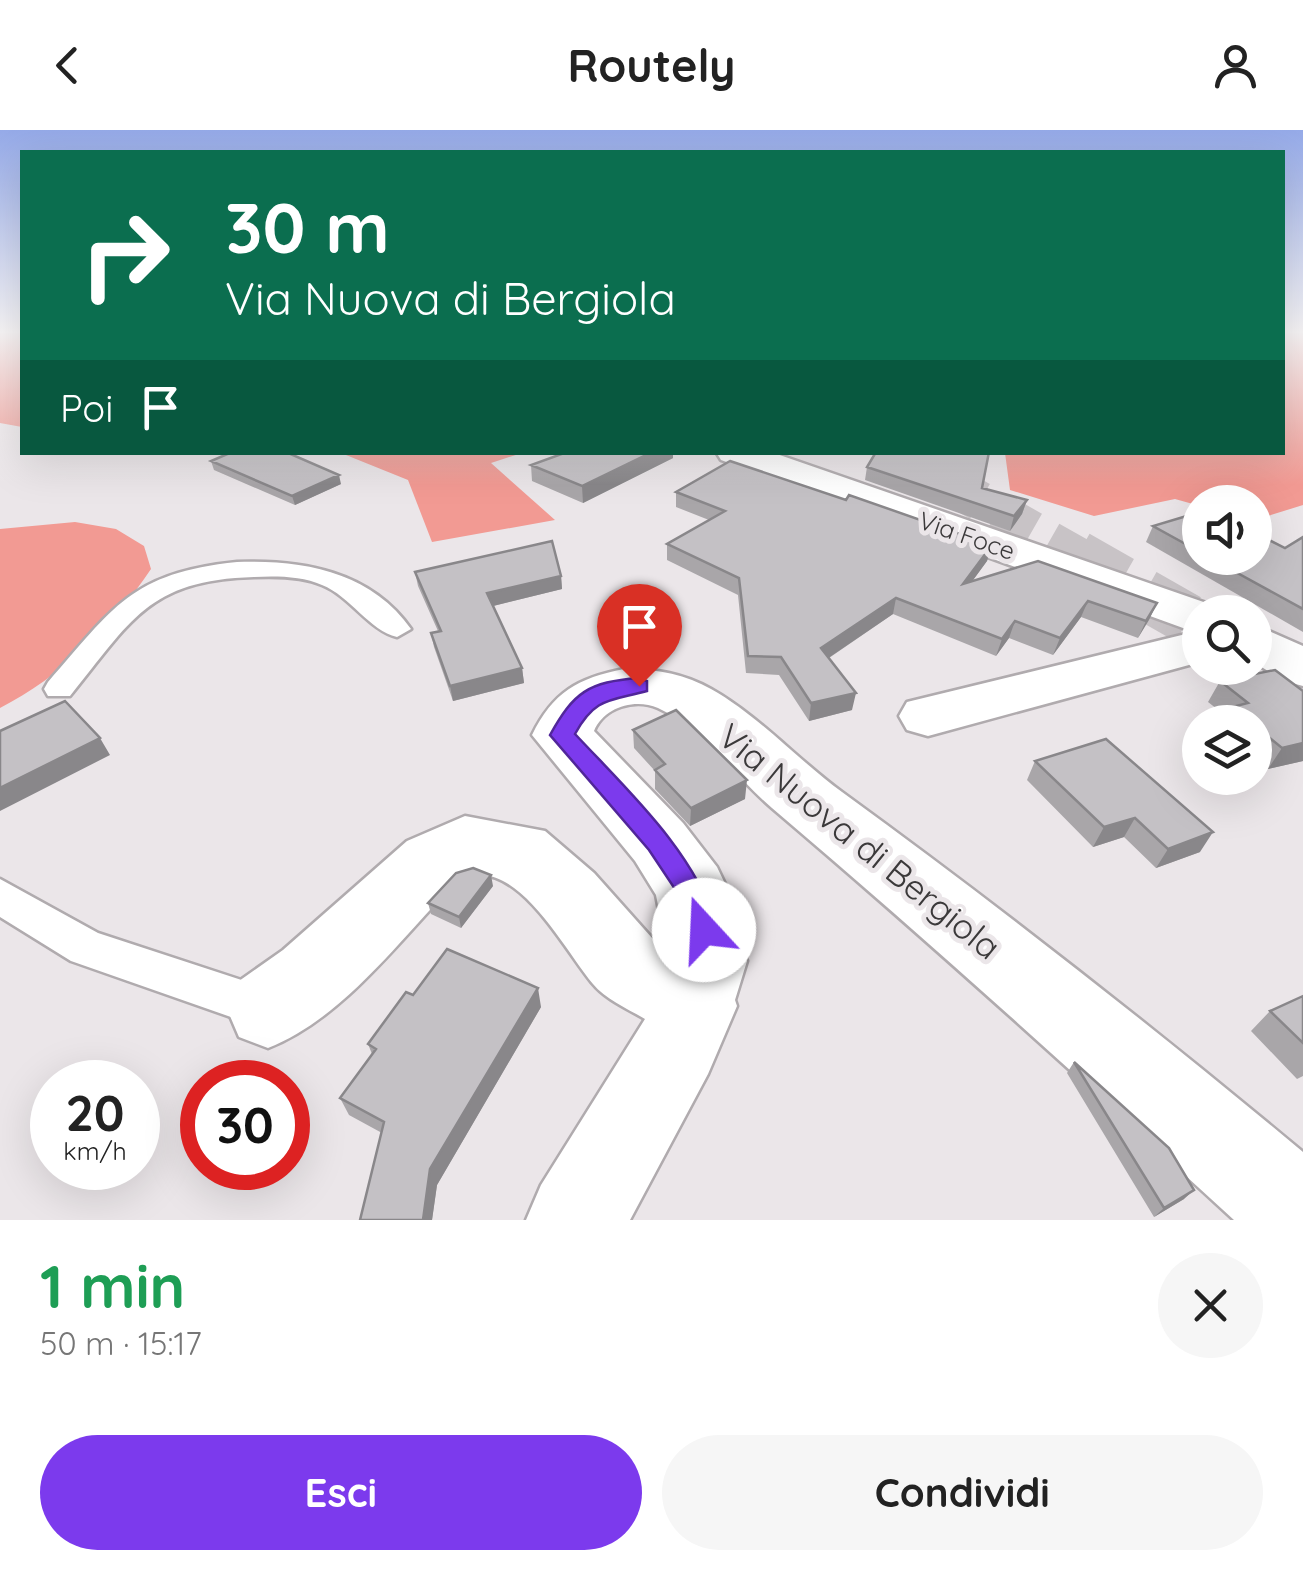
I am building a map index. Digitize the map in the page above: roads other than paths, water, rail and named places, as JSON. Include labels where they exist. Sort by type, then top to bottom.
[{"type":"street","name":"Via Foce","points":[[742,455],[1182,612]]},
{"type":"street","points":[[928,716],[1182,651]]},
{"type":"street","points":[[1272,652],[1303,669]]},
{"type":"street","name":"Via Nuova di Bergiola","points":[[576,1220],[640,1115],[696,1006],[708,961],[704,930],[690,888],[659,842],[562,735],[578,705],[616,687],[661,688],[697,707],[773,774],[932,896],[1303,1216]]},
{"type":"street","points":[[268,1008],[311,976],[432,861],[465,843],[520,850],[568,895],[624,963],[696,1006]]},
{"type":"lane","points":[[59,689],[147,592],[182,578],[216,572],[293,571],[326,576],[365,598],[398,628]]},
{"type":"lane","points":[[0,896],[86,948],[268,1008]]},
{"type":"tunnel","points":[[898,455],[1081,559]]},
{"type":"tunnel","points":[[1077,556],[1182,616]]}]
